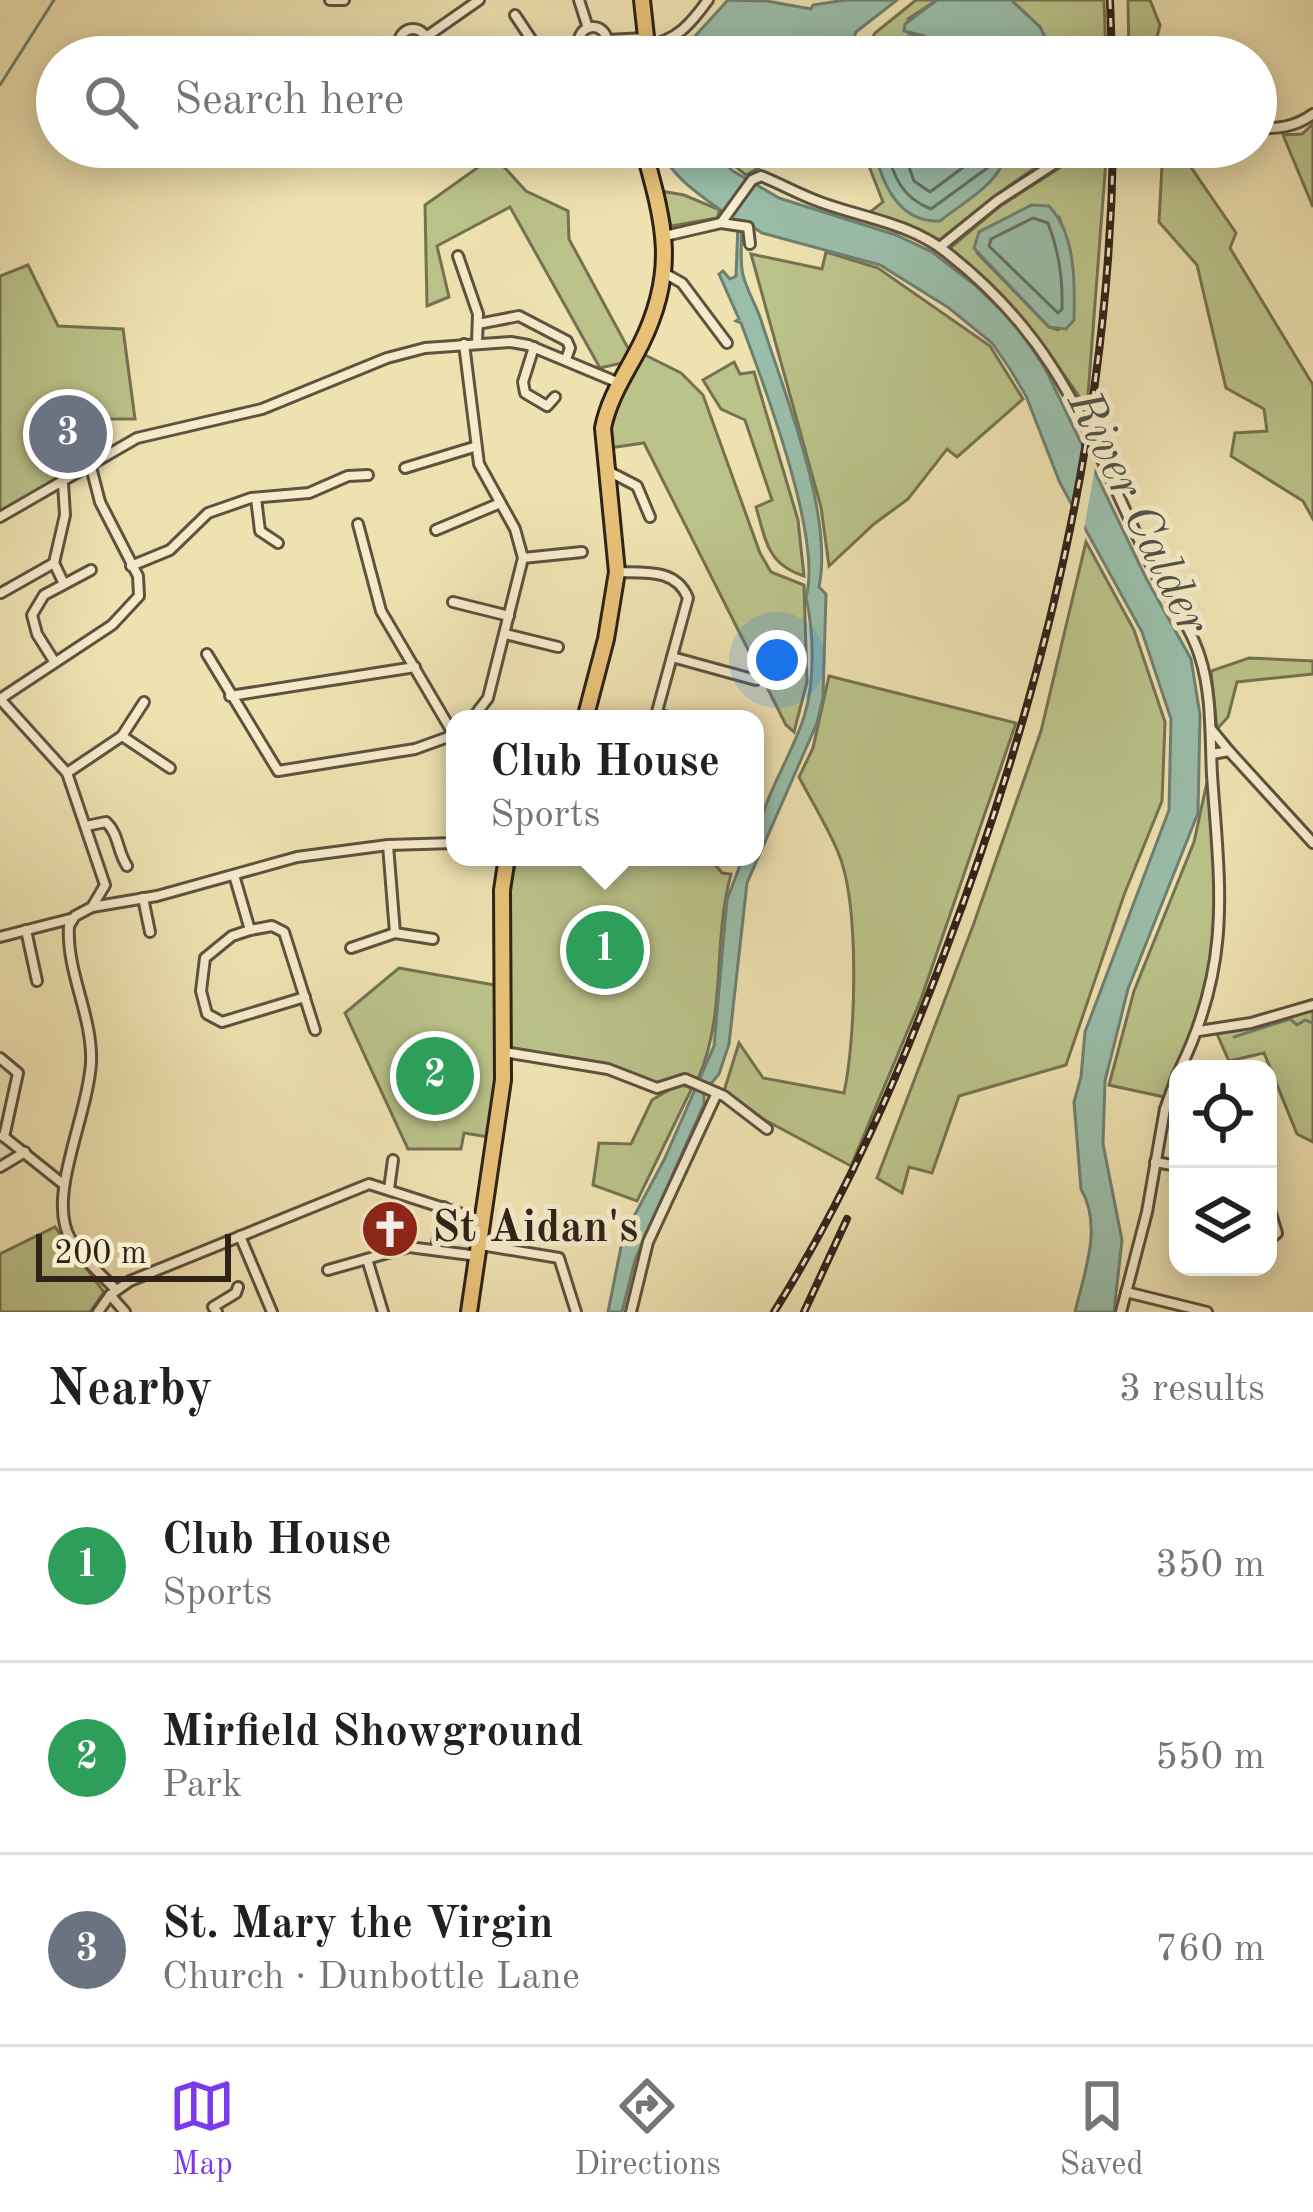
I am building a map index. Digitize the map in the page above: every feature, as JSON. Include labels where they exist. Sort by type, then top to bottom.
[{"type":"highway","points":[[642,0],[645,36]]},
{"type":"highway","points":[[587,710],[617,572],[605,470],[606,410],[652,320],[666,274],[665,236],[648,168]]},
{"type":"highway","points":[[469,1312],[504,1052],[506,866]]},
{"type":"street","points":[[329,0],[344,0]]},
{"type":"street","points":[[426,36],[478,0]]},
{"type":"street","points":[[579,0],[588,28]]},
{"type":"street","points":[[675,36],[707,0]]},
{"type":"street","points":[[515,15],[529,36]]},
{"type":"street","points":[[580,36],[588,28],[601,29],[605,36]]},
{"type":"street","points":[[1277,129],[1313,114]]},
{"type":"street","points":[[940,247],[1048,168]]},
{"type":"street","points":[[727,222],[752,181],[766,178],[818,202],[904,228],[940,247],[991,291],[1066,383],[1159,582],[1200,655],[1221,858],[1220,907],[1217,955],[1198,1031],[1184,1060]]},
{"type":"street","points":[[665,236],[727,222],[745,225],[750,244]]},
{"type":"street","points":[[458,256],[478,323],[477,343]]},
{"type":"street","points":[[666,274],[682,283],[728,343]]},
{"type":"street","points":[[478,323],[518,316],[568,343],[566,359]]},
{"type":"street","points":[[0,517],[137,438],[262,409],[387,358],[424,348],[511,342],[535,347],[620,383]]},
{"type":"street","points":[[464,344],[474,447],[498,504],[515,530],[523,558],[488,698],[479,710]]},
{"type":"street","points":[[535,347],[523,382],[525,393],[548,406],[555,397]]},
{"type":"street","points":[[405,468],[474,447]]},
{"type":"street","points":[[91,467],[100,502],[138,576],[137,600],[112,625],[0,699],[67,773],[105,885],[125,901]]},
{"type":"street","points":[[605,470],[637,486],[650,517]]},
{"type":"street","points":[[131,566],[170,550],[208,513],[256,498],[309,493],[348,476],[368,475]]},
{"type":"street","points":[[63,483],[65,515],[54,563],[64,584]]},
{"type":"street","points":[[256,498],[260,531],[278,543]]},
{"type":"street","points":[[436,530],[498,504]]},
{"type":"street","points":[[361,528],[381,611],[446,719]]},
{"type":"street","points":[[523,558],[582,553]]},
{"type":"street","points":[[1,593],[54,563]]},
{"type":"street","points":[[54,661],[32,623],[44,595],[91,570]]},
{"type":"street","points":[[617,572],[661,573],[685,588],[688,598],[658,710]]},
{"type":"street","points":[[33,575],[44,595]]},
{"type":"street","points":[[453,602],[509,616]]},
{"type":"street","points":[[505,634],[559,647]]},
{"type":"street","points":[[207,654],[278,771],[415,749],[446,736]]},
{"type":"street","points":[[672,657],[756,680]]},
{"type":"street","points":[[230,696],[416,667]]},
{"type":"street","points":[[67,773],[122,736],[144,702]]},
{"type":"street","points":[[1210,728],[1313,842]]},
{"type":"street","points":[[122,736],[163,767]]},
{"type":"street","points":[[1211,754],[1229,751]]},
{"type":"street","points":[[86,826],[106,822],[114,830],[127,866]]},
{"type":"street","points":[[0,937],[72,919],[92,907],[297,857],[446,843]]},
{"type":"street","points":[[388,845],[394,933]]},
{"type":"street","points":[[233,875],[250,930]]},
{"type":"street","points":[[92,907],[105,885]]},
{"type":"street","points":[[142,898],[151,932]]},
{"type":"street","points":[[72,919],[68,935],[87,1018],[91,1062],[82,1119],[63,1184],[68,1235],[125,1312]]},
{"type":"street","points":[[305,997],[222,1022],[207,1014],[201,991],[205,958],[232,936],[250,930],[272,926],[284,932],[305,997],[315,1030]]},
{"type":"street","points":[[26,930],[37,981]]},
{"type":"street","points":[[351,948],[394,933],[433,939]]},
{"type":"street","points":[[1198,1031],[1251,1023],[1313,1005]]},
{"type":"street","points":[[504,1052],[608,1070],[657,1088],[671,1081],[694,1082],[767,1130]]},
{"type":"street","points":[[0,1058],[18,1073],[2,1135],[63,1184]]},
{"type":"street","points":[[631,1312],[648,1242],[714,1091]]},
{"type":"street","points":[[1121,1312],[1169,1098]]},
{"type":"street","points":[[0,1167],[25,1152]]},
{"type":"street","points":[[389,1189],[393,1160]]},
{"type":"street","points":[[1154,1162],[1169,1164]]},
{"type":"street","points":[[98,1312],[113,1292],[363,1186],[374,1184],[484,1221]]},
{"type":"street","points":[[436,1248],[444,1207]]},
{"type":"street","points":[[239,1236],[272,1312]]},
{"type":"street","points":[[328,1270],[409,1247],[559,1258],[577,1312]]},
{"type":"street","points":[[367,1259],[383,1312]]},
{"type":"street","points":[[217,1312],[213,1307],[236,1294],[238,1287]]},
{"type":"street","points":[[1126,1292],[1207,1312]]},
{"type":"green space","points":[[916,0],[937,0],[908,19],[909,34],[925,36],[875,33]]},
{"type":"green space","points":[[1011,0],[1104,0],[1105,36],[1044,36]]},
{"type":"green space","points":[[1128,0],[1150,0],[1160,25],[1157,36],[1129,36]]},
{"type":"green space","points":[[1313,124],[1313,207],[1283,135],[1302,134]]},
{"type":"green space","points":[[477,168],[505,168],[526,191],[568,211],[569,239],[629,350],[622,363],[600,368],[510,207],[437,246],[449,297],[427,306],[425,205]]},
{"type":"green space","points":[[870,168],[1035,168],[940,240],[870,212],[883,202]]},
{"type":"green space","points":[[1059,168],[1105,168],[1087,408],[1024,323],[950,248],[999,207]],"holes":[[[1032,205],[1059,217],[1069,249],[1069,299],[1058,330],[1049,327],[977,253],[979,232]]]},
{"type":"green space","points":[[1162,168],[1191,168],[1236,233],[1230,248],[1313,385],[1313,519],[1303,501],[1231,456],[1235,433],[1267,431],[1264,409],[1226,388],[1197,265],[1159,222]]},
{"type":"green space","points":[[661,191],[720,210],[717,218],[671,226]]},
{"type":"green space","points":[[826,252],[878,268],[990,346],[1023,399],[957,457],[947,449],[908,499],[829,566],[821,507],[751,254],[822,269]]},
{"type":"green space","points":[[28,265],[58,326],[123,329],[135,419],[109,419],[108,438],[95,458],[0,513],[0,276]]},
{"type":"green space","points":[[645,355],[681,373],[703,395],[760,553],[771,572],[804,585],[807,682],[794,732],[786,725],[644,443],[609,448],[615,410]]},
{"type":"green space","points":[[734,362],[740,374],[754,372],[798,520],[804,576],[782,565],[766,541],[756,507],[772,500],[745,420],[721,409],[703,380]]},
{"type":"green space","points":[[1086,542],[1134,630],[1165,722],[1162,801],[1066,1065],[959,1096],[932,1173],[909,1167],[902,1193],[877,1178],[1041,731]]},
{"type":"green space","points":[[1249,658],[1313,661],[1313,674],[1237,682],[1228,717],[1217,729],[1211,671]]},
{"type":"green space","points":[[829,676],[1016,723],[921,999],[851,1166],[763,1119],[724,1091],[739,1043],[763,1078],[844,1093],[853,1006],[850,903],[838,852],[799,777],[813,748]]},
{"type":"green space","points":[[1207,782],[1214,874],[1212,937],[1194,1027],[1181,1060],[1169,1060],[1164,1097],[1109,1085],[1134,991],[1194,842]]},
{"type":"green space","points":[[515,866],[716,866],[731,874],[713,1029],[698,1079],[671,1079],[657,1086],[625,1073],[507,1050],[509,890]]},
{"type":"green space","points":[[399,968],[500,986],[495,1138],[464,1133],[461,1149],[408,1149],[345,1013]]},
{"type":"green space","points":[[1313,1010],[1313,1142],[1297,1134],[1277,1085],[1277,1060],[1267,1060],[1264,1053],[1229,1060],[1217,1034]]},
{"type":"green space","points":[[679,1084],[692,1088],[637,1201],[593,1185],[599,1143],[631,1144],[652,1100]]},
{"type":"green space","points":[[55,1227],[104,1292],[90,1312],[0,1312],[0,1254]]},
{"type":"water","points":[[728,0],[811,9],[845,0],[897,0],[855,36],[695,36]]},
{"type":"water","points":[[937,0],[1011,0],[1044,36],[925,36],[904,31],[905,24]]},
{"type":"water","points":[[672,168],[730,168],[779,198],[896,235],[932,252],[975,285],[1018,327],[1045,368],[1146,578],[1191,659],[1200,715],[1198,813],[1128,989],[1105,1081],[1103,1144],[1122,1240],[1114,1312],[1075,1312],[1087,1266],[1091,1219],[1081,1189],[1074,1102],[1085,1032],[1169,810],[1171,719],[1142,632],[1060,483],[1026,396],[992,343],[949,308],[880,265],[762,233],[742,223],[743,275],[813,490],[822,558],[819,587],[826,594],[823,697],[817,723],[764,844],[764,812],[808,703],[812,642],[806,538],[763,383],[719,274],[723,271],[730,279],[736,276],[738,223]]},
{"type":"water","points":[[879,168],[1000,168],[992,180],[940,221],[925,220],[903,208]]},
{"type":"water","points":[[1032,205],[1049,206],[1069,245],[1074,320],[1066,329],[1049,327],[974,248],[979,232]]},
{"type":"water","points":[[740,866],[754,866],[747,883],[729,1044],[719,1074],[704,1092],[704,1104],[635,1260],[622,1312],[608,1312],[623,1237],[664,1160],[714,1046],[727,900]]},
{"type":"pier","points":[[1084,435],[1096,462],[1083,535],[1071,514]]},
{"type":"waterway","points":[[0,85],[54,0]]},
{"type":"waterway","points":[[1234,1037],[1290,1019],[1297,1025],[1305,1020],[1313,1023]]},
{"type":"railway","points":[[1110,0],[1111,36]]},
{"type":"railway","points":[[774,1312],[847,1181],[889,1091],[945,952],[1012,757],[1064,557],[1084,455],[1099,353],[1112,168]]},
{"type":"railway","points":[[804,1312],[847,1219]]},
{"type":"place","name":"St. Mary the Virgin","points":[[68,434]]},
{"type":"place","name":"Club House","points":[[605,950]]},
{"type":"place","name":"Mirfield Showground","points":[[435,1076]]},
{"type":"place","name":"St Aidan's","points":[[390,1229]]},
{"type":"water label","name":"River Calder","points":[[1137,513]]}]
